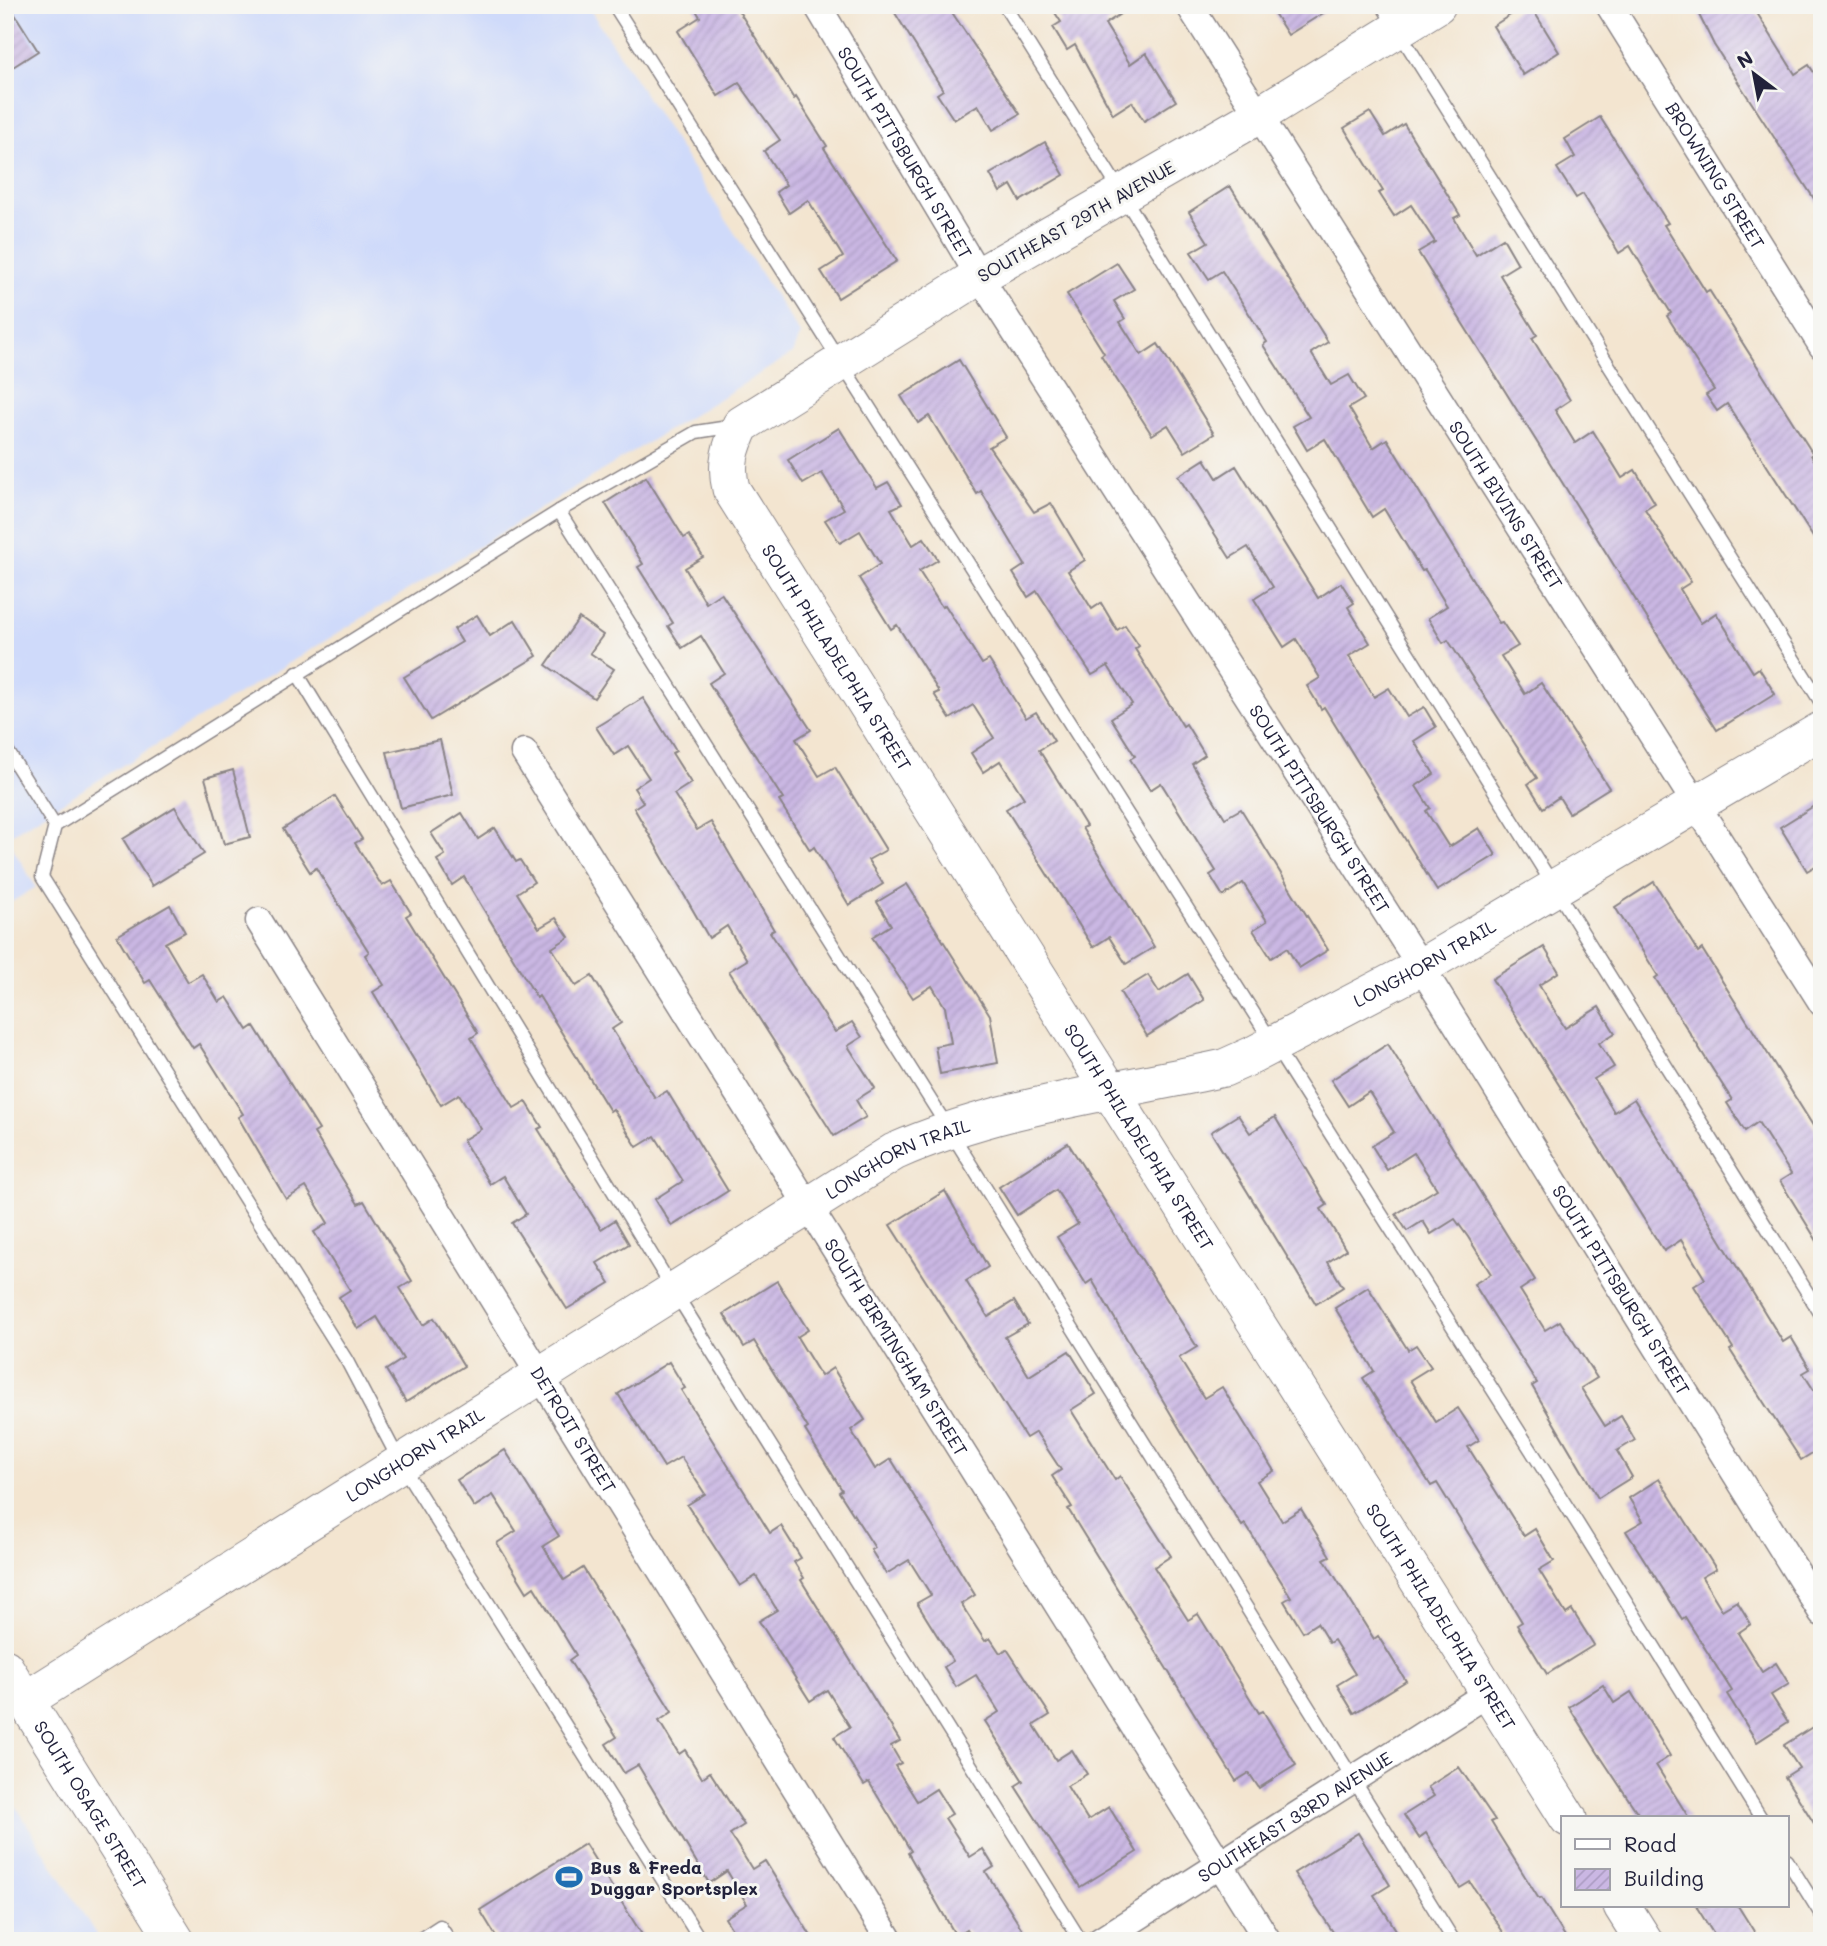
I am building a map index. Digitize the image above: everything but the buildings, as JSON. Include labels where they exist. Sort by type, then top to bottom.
[{"type":"street","name":"SOUTH PITTSBURGH STREET","points":[[817,5],[979,276],[1422,967],[1822,1613]]},
{"type":"street","name":"SOUTH BIVINS STREET","points":[[1189,5],[1697,802],[1822,1003]]},
{"type":"street","name":"SOUTHEAST 29TH AVENUE","points":[[735,438],[842,362],[979,276],[1259,115],[1390,17],[1437,5]]},
{"type":"street","name":"BROWNING STREET","points":[[1609,5],[1822,346]]},
{"type":"street","name":"SOUTH PHILADELPHIA STREET","points":[[735,438],[727,473],[731,489],[1567,1816]]},
{"type":"street","name":"LONGHORN TRAIL","points":[[26,1700],[894,1152],[950,1130],[1021,1111],[1224,1068],[1422,967],[1822,730]]},
{"type":"street","name":"SOUTH BIRMINGHAM STREET","points":[[524,752],[1268,1941]]},
{"type":"street","name":"DETROIT STREET","points":[[259,920],[890,1941]]},
{"type":"street","name":"SOUTH OSAGE STREET","points":[[5,1668],[176,1941]]},
{"type":"street","name":"SOUTHEAST 33RD AVENUE","points":[[1100,1941],[1490,1692]]},
{"type":"street","points":[[1623,1908],[1644,1941]]},
{"type":"lane","points":[[614,5],[1569,1509],[1760,1816]]},
{"type":"lane","points":[[1004,5],[1822,1316]]},
{"type":"lane","points":[[1390,17],[1822,704]]},
{"type":"lane","points":[[701,1941],[401,1464],[346,1361],[42,877],[55,826],[559,511],[696,432],[735,438]]},
{"type":"lane","points":[[559,511],[950,1130],[1454,1941]]},
{"type":"lane","points":[[297,673],[674,1291],[1081,1941]]},
{"type":"lane","points":[[5,747],[55,826]]},
{"type":"lane","points":[[1788,1862],[1822,1916]]},
{"type":"lane","points":[[417,1941],[440,1926],[450,1941]]},
{"type":"shaded area","points":[[5,5],[587,5],[800,334],[792,354],[6,837],[36,887],[5,906]]},
{"type":"shaded area","points":[[5,1791],[7,1792],[100,1941],[5,1941]]},
{"type":"place","name":"Bus & Freda Duggar Sportsplex","points":[[569,1877]]}]
